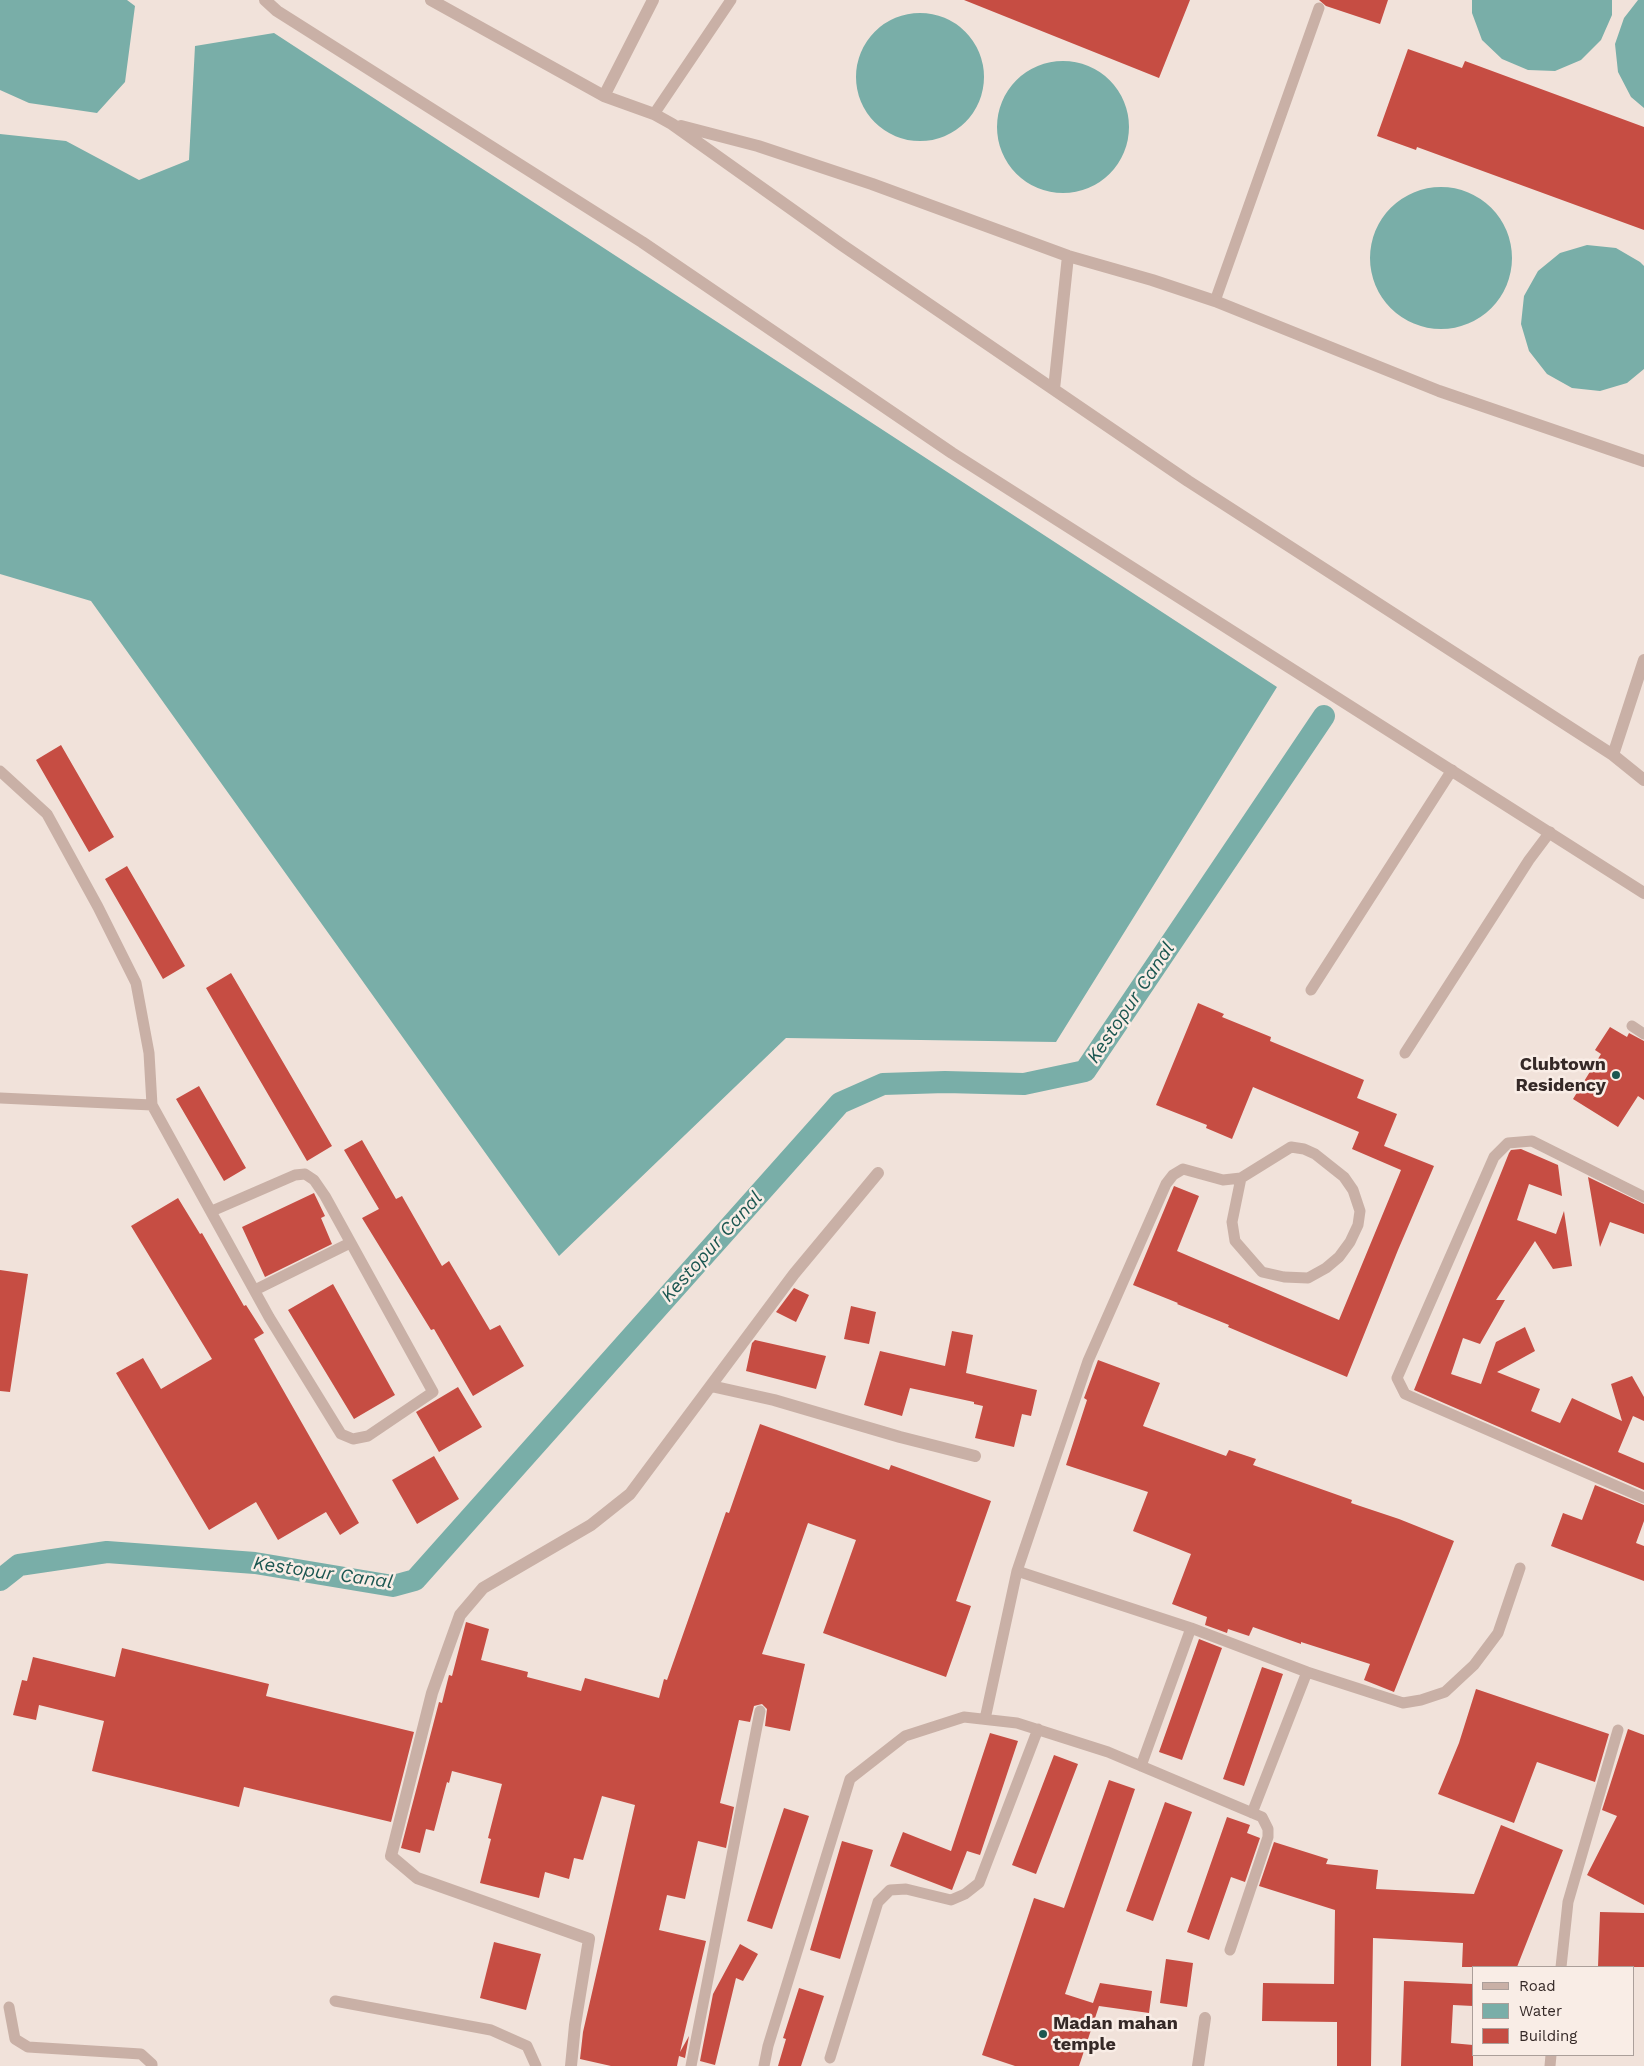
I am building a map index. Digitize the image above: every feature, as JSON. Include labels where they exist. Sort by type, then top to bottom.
[{"type":"street","points":[[265,0],[277,11],[642,242],[952,453],[1644,892]]},
{"type":"street","points":[[431,0],[604,96],[654,114],[672,124],[842,245],[1188,482],[1613,755],[1644,780]]},
{"type":"street","points":[[604,96],[653,0]]},
{"type":"street","points":[[672,124],[767,149],[872,184],[1068,256],[1152,280],[1215,301],[1439,391],[1644,461]]},
{"type":"street","points":[[1054,389],[1068,256]]},
{"type":"street","points":[[1613,755],[1644,660]]},
{"type":"street","points":[[571,2066],[575,2025],[589,1939],[417,1878],[391,1856],[432,1693],[460,1615],[483,1588],[591,1525],[630,1494],[794,1274],[878,1173]]},
{"type":"street","points":[[711,1386],[774,1400],[900,1437],[975,1456]]},
{"type":"street","points":[[1198,2066],[1205,2018]]},
{"type":"lane","points":[[654,114],[731,0]]},
{"type":"lane","points":[[1215,301],[1319,8]]},
{"type":"lane","points":[[1311,990],[1452,770]]},
{"type":"lane","points":[[0,771],[47,814],[98,907],[136,983],[149,1053],[152,1105],[255,1290],[341,1434],[353,1439],[368,1436],[433,1392],[325,1196],[314,1180],[305,1174],[295,1175],[212,1211]]},
{"type":"lane","points":[[1405,1053],[1529,860],[1550,832]]},
{"type":"lane","points":[[1632,1026],[1644,1034]]},
{"type":"lane","points":[[0,1098],[152,1105]]},
{"type":"lane","points":[[1644,1197],[1532,1141],[1508,1143],[1494,1157],[1397,1378],[1405,1394],[1644,1498]]},
{"type":"lane","points":[[985,1719],[1017,1571],[1088,1361],[1166,1184],[1173,1175],[1183,1169],[1223,1180],[1241,1178],[1291,1148],[1304,1149],[1315,1154],[1344,1178],[1357,1201],[1360,1211],[1358,1225],[1350,1242],[1339,1257],[1326,1268],[1308,1278],[1284,1277],[1262,1272],[1235,1241],[1232,1222],[1241,1178]]},
{"type":"lane","points":[[255,1290],[350,1243]]},
{"type":"lane","points":[[1017,1571],[1191,1628],[1308,1672],[1403,1703],[1445,1692],[1474,1665],[1498,1633],[1520,1568]]},
{"type":"lane","points":[[1141,1766],[1191,1628]]},
{"type":"lane","points":[[1252,1812],[1308,1672]]},
{"type":"lane","points":[[692,2066],[760,1711]]},
{"type":"lane","points":[[764,2066],[768,2046],[850,1779],[905,1736],[964,1717],[1018,1723],[1108,1752],[1262,1817],[1268,1828],[1268,1837],[1230,1950]]},
{"type":"lane","points":[[830,2058],[878,1902],[890,1890],[906,1889],[951,1900],[965,1894],[980,1883],[1038,1729]]},
{"type":"lane","points":[[1560,1966],[1568,1902],[1618,1730]]},
{"type":"lane","points":[[335,2001],[491,2030],[527,2046],[536,2066]]},
{"type":"lane","points":[[9,2007],[15,2039],[28,2047],[141,2054],[152,2066]]},
{"type":"water","points":[[0,0],[127,0],[135,6],[125,82],[97,113],[29,103],[0,90]]},
{"type":"water","points":[[1472,0],[1612,0],[1612,15],[1601,40],[1581,60],[1555,71],[1528,70],[1502,59],[1482,40],[1472,13]]},
{"type":"water","points":[[1638,0],[1644,0],[1644,108],[1631,97],[1618,72],[1615,44],[1624,18]]},
{"type":"water","points":[[920,13],[944,18],[965,32],[979,53],[984,77],[979,101],[965,122],[944,136],[920,141],[896,136],[875,122],[861,101],[856,77],[861,53],[875,32],[896,18]]},
{"type":"water","points":[[274,33],[1277,687],[1056,1042],[786,1038],[559,1256],[91,601],[0,574],[0,134],[66,141],[139,180],[189,160],[195,46]]},
{"type":"water","points":[[1063,61],[1076,62],[1088,66],[1110,80],[1124,102],[1128,114],[1128,140],[1124,152],[1110,174],[1088,188],[1076,192],[1063,193],[1050,192],[1038,188],[1016,174],[1002,152],[998,140],[997,127],[998,114],[1002,102],[1016,80],[1038,66],[1050,62]]},
{"type":"water","points":[[1441,187],[1455,188],[1468,192],[1492,207],[1507,231],[1511,244],[1511,272],[1507,285],[1492,309],[1468,324],[1455,328],[1441,329],[1427,328],[1414,324],[1390,309],[1375,285],[1371,272],[1370,258],[1371,244],[1375,231],[1390,207],[1414,192],[1427,188]]},
{"type":"water","points":[[1587,245],[1616,248],[1644,266],[1644,369],[1627,383],[1600,391],[1572,388],[1547,374],[1529,351],[1521,324],[1524,296],[1538,271],[1560,253]]},
{"type":"building","points":[[964,0],[1190,0],[1159,78]]},
{"type":"building","points":[[1319,0],[1388,0],[1380,24],[1326,6]]},
{"type":"building","points":[[1408,49],[1462,68],[1465,61],[1644,127],[1644,230],[1417,147],[1416,150],[1377,136]]},
{"type":"building","points":[[61,745],[114,837],[89,852],[36,760]]},
{"type":"building","points":[[127,866],[185,966],[163,979],[105,879]]},
{"type":"building","points":[[231,973],[332,1146],[307,1161],[206,988]]},
{"type":"building","points":[[1198,1003],[1224,1014],[1222,1017],[1271,1037],[1270,1041],[1364,1080],[1357,1098],[1397,1114],[1384,1146],[1434,1166],[1347,1377],[1133,1285],[1174,1186],[1199,1196],[1177,1251],[1339,1320],[1401,1170],[1352,1149],[1359,1132],[1253,1087],[1232,1139],[1206,1128],[1207,1125],[1156,1105]]},
{"type":"building","name":"Clubtown Residency","points":[[1610,1027],[1627,1037],[1629,1033],[1644,1041],[1644,1100],[1638,1096],[1618,1127],[1573,1099],[1601,1054],[1595,1050]]},
{"type":"building","points":[[199,1086],[246,1168],[224,1181],[176,1099]]},
{"type":"building","points":[[362,1140],[396,1199],[402,1196],[442,1266],[449,1261],[490,1330],[500,1325],[524,1366],[473,1396],[434,1329],[431,1330],[362,1218],[379,1209],[344,1150]]},
{"type":"building","points":[[1521,1149],[1558,1165],[1562,1196],[1529,1184],[1517,1220],[1556,1234],[1564,1211],[1572,1266],[1553,1269],[1535,1241],[1496,1300],[1505,1300],[1480,1344],[1463,1338],[1451,1374],[1481,1384],[1496,1342],[1525,1327],[1535,1351],[1497,1372],[1540,1389],[1531,1411],[1560,1423],[1572,1398],[1622,1421],[1611,1384],[1632,1376],[1644,1397],[1644,1421],[1633,1416],[1618,1452],[1644,1463],[1644,1490],[1414,1390],[1509,1153],[1511,1150]]},
{"type":"building","points":[[1588,1177],[1644,1204],[1644,1234],[1610,1222],[1600,1247]]},
{"type":"building","points":[[314,1193],[325,1216],[321,1218],[332,1244],[265,1277],[242,1227]]},
{"type":"building","points":[[178,1198],[200,1234],[202,1233],[244,1306],[246,1305],[264,1333],[254,1339],[359,1523],[340,1535],[326,1512],[278,1540],[256,1502],[209,1530],[116,1373],[143,1358],[161,1389],[212,1359],[131,1226]]},
{"type":"building","points":[[0,1270],[28,1274],[10,1392],[0,1391]]},
{"type":"building","points":[[333,1284],[395,1395],[354,1419],[288,1310]]},
{"type":"building","points":[[794,1288],[809,1295],[796,1322],[776,1312]]},
{"type":"building","points":[[851,1306],[876,1312],[869,1344],[844,1339]]},
{"type":"building","points":[[952,1331],[973,1335],[966,1373],[1037,1390],[1031,1416],[1022,1414],[1014,1447],[975,1438],[983,1406],[974,1404],[974,1402],[910,1388],[902,1416],[864,1405],[880,1351],[945,1366]]},
{"type":"building","points":[[755,1340],[826,1356],[816,1389],[746,1371],[752,1343]]},
{"type":"building","points":[[1098,1360],[1160,1383],[1143,1426],[1226,1456],[1229,1450],[1256,1459],[1253,1465],[1352,1500],[1351,1503],[1399,1519],[1454,1541],[1394,1692],[1364,1680],[1370,1664],[1301,1642],[1301,1644],[1253,1627],[1249,1636],[1228,1629],[1227,1633],[1205,1625],[1207,1617],[1172,1604],[1191,1554],[1133,1531],[1148,1492],[1066,1465],[1087,1400],[1084,1398]]},
{"type":"building","points":[[458,1387],[482,1427],[439,1452],[416,1412]]},
{"type":"building","points":[[760,1424],[889,1470],[891,1465],[991,1501],[956,1601],[971,1606],[946,1677],[823,1633],[856,1540],[808,1523],[762,1654],[805,1664],[790,1731],[765,1726],[767,1709],[762,1704],[754,1706],[750,1722],[739,1720],[720,1803],[734,1807],[726,1848],[698,1841],[685,1899],[667,1895],[659,1930],[706,1941],[680,2052],[689,2036],[685,2058],[679,2056],[677,2066],[611,2066],[580,2059],[583,2032],[635,1805],[602,1796],[583,1860],[574,1858],[569,1879],[545,1872],[539,1898],[480,1883],[491,1839],[488,1838],[502,1784],[452,1771],[449,1783],[447,1782],[434,1831],[426,1829],[420,1853],[401,1848],[439,1702],[442,1703],[449,1675],[452,1676],[466,1622],[489,1629],[481,1660],[528,1672],[527,1677],[581,1691],[585,1678],[659,1698],[664,1679],[667,1680],[726,1512],[729,1513]]},
{"type":"building","points":[[434,1456],[459,1499],[417,1524],[392,1480]]},
{"type":"building","points":[[1595,1485],[1644,1505],[1644,1521],[1636,1543],[1644,1546],[1644,1581],[1551,1546],[1563,1513],[1582,1520]]},
{"type":"building","points":[[1199,1639],[1222,1648],[1182,1760],[1159,1752]]},
{"type":"building","points":[[122,1648],[269,1684],[266,1696],[414,1732],[391,1822],[244,1787],[239,1807],[92,1771],[104,1721],[39,1705],[36,1720],[13,1715],[22,1680],[27,1681],[33,1657],[115,1677]]},
{"type":"building","points":[[1262,1667],[1283,1674],[1244,1786],[1223,1779]]},
{"type":"building","points":[[1476,1689],[1609,1734],[1595,1782],[1537,1762],[1514,1823],[1438,1794],[1459,1743]]},
{"type":"building","points":[[1628,1729],[1644,1735],[1644,1905],[1587,1875],[1617,1816],[1602,1810]]},
{"type":"building","points":[[990,1733],[1018,1741],[980,1855],[967,1851],[952,1890],[890,1866],[903,1832],[951,1851]]},
{"type":"building","points":[[1054,1755],[1078,1764],[1036,1874],[1012,1865]]},
{"type":"building","points":[[1109,1780],[1135,1789],[1065,1994],[1093,2003],[1100,1983],[1152,1991],[1149,2013],[1099,2006],[1079,2066],[1015,2066],[982,2055],[1034,1898],[1064,1908]]},
{"type":"building","points":[[1165,1802],[1192,1812],[1153,1921],[1126,1911]]},
{"type":"building","points":[[784,1808],[809,1816],[772,1929],[747,1921]]},
{"type":"building","points":[[1227,1817],[1250,1825],[1247,1833],[1260,1838],[1245,1882],[1231,1877],[1209,1940],[1187,1932]]},
{"type":"building","points":[[1501,1825],[1563,1850],[1517,1966],[1462,1967],[1463,1943],[1373,1938],[1371,2066],[1337,2066],[1337,2022],[1262,2021],[1263,1983],[1334,1984],[1335,1910],[1259,1886],[1274,1842],[1328,1859],[1326,1864],[1378,1870],[1376,1889],[1474,1894]]},
{"type":"building","points":[[842,1841],[873,1850],[840,1959],[810,1950]]},
{"type":"building","points":[[1600,1912],[1644,1913],[1644,1967],[1598,1966]]},
{"type":"building","points":[[494,1942],[541,1954],[526,2010],[480,1998]]},
{"type":"building","points":[[740,1944],[758,1954],[743,1981],[736,1978],[715,2065],[700,2061],[713,1994]]},
{"type":"building","points":[[1166,1959],[1193,1963],[1187,2007],[1160,2003]]},
{"type":"building","points":[[1404,1981],[1472,1984],[1472,2006],[1453,2005],[1451,2043],[1472,2045],[1473,2066],[1401,2066]]},
{"type":"building","points":[[799,1988],[824,1996],[801,2066],[778,2066],[786,2039],[783,2038]]},
{"type":"waterway","name":"Kestopur Canal","points":[[0,1580],[19,1565],[107,1552],[255,1563],[393,1586],[415,1580],[840,1103],[883,1084],[945,1082],[1024,1084],[1085,1071],[1324,716]]},
{"type":"place","name":"Clubtown Residency","points":[[1616,1075]]},
{"type":"place","name":"Madan mahan temple","points":[[1043,2034]]}]
